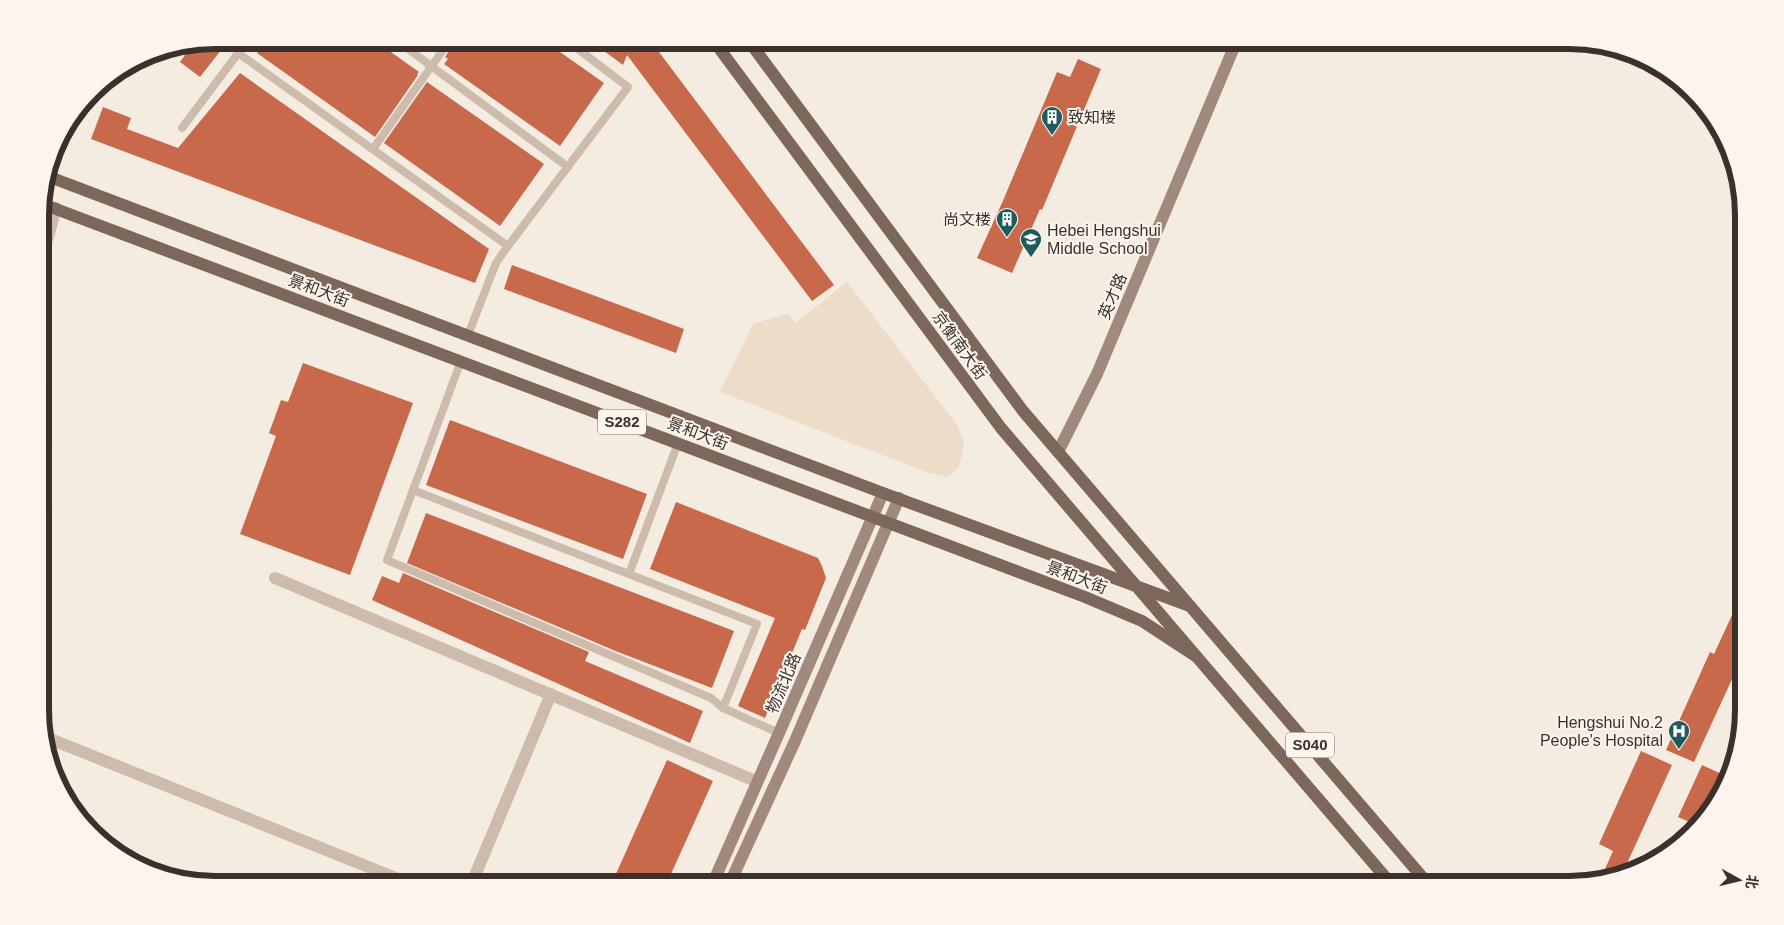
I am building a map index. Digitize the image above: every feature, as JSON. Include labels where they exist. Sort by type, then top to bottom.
[{"type":"main road","name":"京衡南大街","points":[[720,49],[1001,428],[1197,657]]},
{"type":"main road","name":"京衡南大街","points":[[755,49],[1023,411],[1190,606]]},
{"type":"main road","name":"景和大街","points":[[53,178],[883,493],[1190,606]]},
{"type":"main road","name":"景和大街","points":[[49,206],[1085,597],[1142,621],[1197,657]]},
{"type":"main road","name":"S040","points":[[1190,606],[1421,876]]},
{"type":"main road","name":"S040","points":[[1197,657],[1384,876]]},
{"type":"street","name":"英才路","points":[[1058,452],[1097,374],[1233,49]]},
{"type":"street","points":[[49,232],[56,208]]},
{"type":"street","name":"物流北路","points":[[716,876],[883,493]]},
{"type":"street","name":"物流北路","points":[[733,876],[795,741],[890,523],[899,498]]},
{"type":"street","points":[[275,578],[753,780]]},
{"type":"street","points":[[474,876],[551,694]]},
{"type":"street","points":[[51,739],[391,876]]},
{"type":"lane","points":[[182,128],[241,49]]},
{"type":"lane","points":[[408,49],[568,167]]},
{"type":"lane","points":[[373,149],[444,49]]},
{"type":"lane","points":[[468,335],[496,263],[628,86],[578,49]]},
{"type":"lane","points":[[238,53],[508,246]]},
{"type":"lane","points":[[461,361],[387,560],[711,698],[723,708],[779,733]]},
{"type":"lane","points":[[629,574],[678,443]]},
{"type":"lane","points":[[413,490],[757,624],[723,708]]},
{"type":"shaded area","points":[[847,282],[957,425],[964,442],[961,460],[958,468],[947,477],[926,472],[720,392],[753,324],[788,313],[795,323]]},
{"type":"building","points":[[222,49],[200,77],[180,62],[188,51]]},
{"type":"building","points":[[260,49],[387,49],[419,72],[375,137],[257,53]]},
{"type":"building","points":[[450,49],[556,49],[604,83],[560,146],[444,64],[448,59],[445,57]]},
{"type":"building","points":[[601,49],[657,49],[834,285],[812,301],[627,55],[623,65]]},
{"type":"building","name":"致知楼","points":[[1078,59],[1101,69],[1042,210],[1040,209],[1012,273],[977,258],[1057,72],[1070,77]]},
{"type":"building","points":[[240,73],[489,249],[475,283],[91,139],[103,107],[131,118],[127,129],[178,148]]},
{"type":"building","points":[[427,82],[544,164],[500,226],[384,143]]},
{"type":"building","points":[[512,265],[684,329],[676,353],[504,289]]},
{"type":"building","points":[[303,363],[413,403],[350,575],[240,534],[276,436],[269,433],[281,400],[288,402]]},
{"type":"building","points":[[450,420],[647,494],[623,559],[426,485]]},
{"type":"building","points":[[676,502],[818,558],[822,566],[826,578],[805,630],[802,629],[765,718],[738,706],[775,618],[650,569]]},
{"type":"building","points":[[426,513],[734,631],[712,688],[618,652],[407,563]]},
{"type":"building","points":[[403,573],[589,652],[585,661],[703,711],[690,743],[372,600],[382,576],[399,583]]},
{"type":"building","points":[[1735,608],[1735,673],[1694,762],[1666,750],[1710,652],[1714,654]]},
{"type":"building","points":[[1641,751],[1672,765],[1626,866],[1603,873],[1613,851],[1599,844]]},
{"type":"building","points":[[667,760],[713,781],[670,876],[615,876]]},
{"type":"building","points":[[1702,765],[1722,774],[1707,803],[1691,823],[1678,817]]},
{"type":"place","name":"致知楼","points":[[1052,136]]},
{"type":"place","name":"尚文楼","points":[[1007,238]]},
{"type":"place","name":"Hebei Hengshui Middle School","points":[[1031,258]]},
{"type":"place","name":"Hengshui No.2 People's Hospital","points":[[1679,750]]}]
